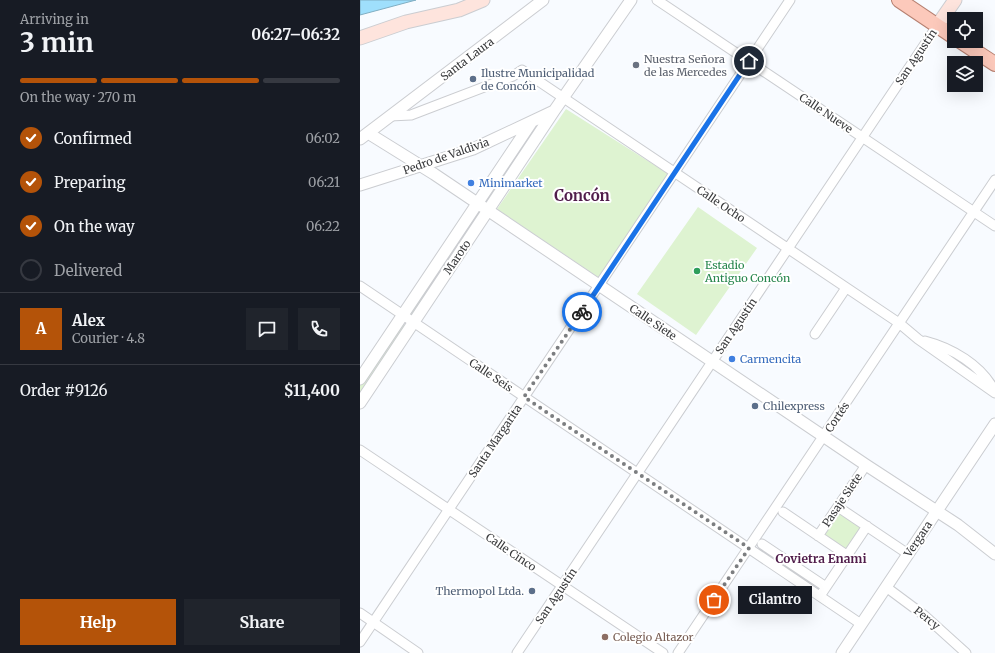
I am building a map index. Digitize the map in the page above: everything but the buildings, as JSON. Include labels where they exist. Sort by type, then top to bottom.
[{"type":"main road","points":[[360,38],[406,22],[459,10],[483,0]]},
{"type":"main road","points":[[899,0],[947,32]]},
{"type":"main road","name":"San Agustín","points":[[937,26],[955,0]]},
{"type":"main road","points":[[971,48],[995,64]]},
{"type":"street","name":"Santa Laura","points":[[363,134],[390,116],[543,0]]},
{"type":"street","name":"Maroto","points":[[360,403],[554,111],[631,0]]},
{"type":"street","name":"Calle Nueve","points":[[658,0],[995,226]]},
{"type":"street","name":"Santa Margarita","points":[[360,642],[790,0]]},
{"type":"street","name":"San Agustín","points":[[517,653],[937,26]]},
{"type":"street","name":"Calle Ocho","points":[[390,116],[411,115],[513,76],[522,70],[899,323],[918,339],[943,347],[966,360],[983,374],[995,392]]},
{"type":"street","name":"Maroto","points":[[360,379],[531,123],[554,111]]},
{"type":"street","name":"Pedro de Valdivia","points":[[360,185],[473,149],[531,123]]},
{"type":"street","name":"Calle Siete","points":[[363,134],[422,166],[712,362],[970,533],[995,554]]},
{"type":"street","name":"Cortés","points":[[678,653],[995,180]]},
{"type":"street","name":"Calle Seis","points":[[360,286],[861,624]]},
{"type":"street","points":[[815,334],[846,288]]},
{"type":"street","name":"Vergara","points":[[842,653],[995,424]]},
{"type":"street","name":"Calle Cinco","points":[[360,450],[663,653]]},
{"type":"street","name":"Pasaje Siete","points":[[818,536],[866,465]]},
{"type":"street","points":[[838,507],[908,554]]},
{"type":"street","points":[[783,512],[848,556]]},
{"type":"street","points":[[820,596],[867,526]]},
{"type":"street","points":[[762,544],[826,587]]},
{"type":"street","name":"Percy","points":[[886,587],[925,616],[966,653]]},
{"type":"street","points":[[360,613],[418,653]]},
{"type":"green space","points":[[566,109],[670,175],[601,279],[497,209]]},
{"type":"green space","points":[[531,130],[535,133],[494,198],[489,194]]},
{"type":"green space","name":"Estadio Antiguo Concón","points":[[698,207],[757,248],[696,335],[637,294]]},
{"type":"green space","points":[[473,217],[478,222],[413,319],[407,316]]},
{"type":"green space","points":[[401,324],[405,325],[405,329],[360,397],[360,385]]},
{"type":"green space","points":[[839,512],[862,527],[846,551],[823,535]]},
{"type":"water","points":[[360,0],[416,0],[360,15]]},
{"type":"way so far","points":[[582,312],[524,397],[749,548],[714,600]]},
{"type":"place","name":"Nuestra Señora de las Mercedes","points":[[636,65]]},
{"type":"place","name":"Ilustre Municipalidad de Concón","points":[[473,79]]},
{"type":"place","name":"Minimarket","points":[[471,183]]},
{"type":"place","name":"Estadio Antiguo Concón","points":[[697,271]]},
{"type":"place","name":"Carmencita","points":[[732,359]]},
{"type":"place","name":"Chilexpress","points":[[755,406]]},
{"type":"place","name":"Thermopol Ltda.","points":[[532,591]]},
{"type":"place","name":"Cilantro","points":[[714,600]]},
{"type":"place","name":"Colegio Altazor","points":[[605,637]]},
{"type":"district","name":"Concón","points":[[582,196]]},
{"type":"district","name":"Covietra Enami","points":[[821,559]]},
{"type":"route","points":[[582,312],[749,61]]}]
